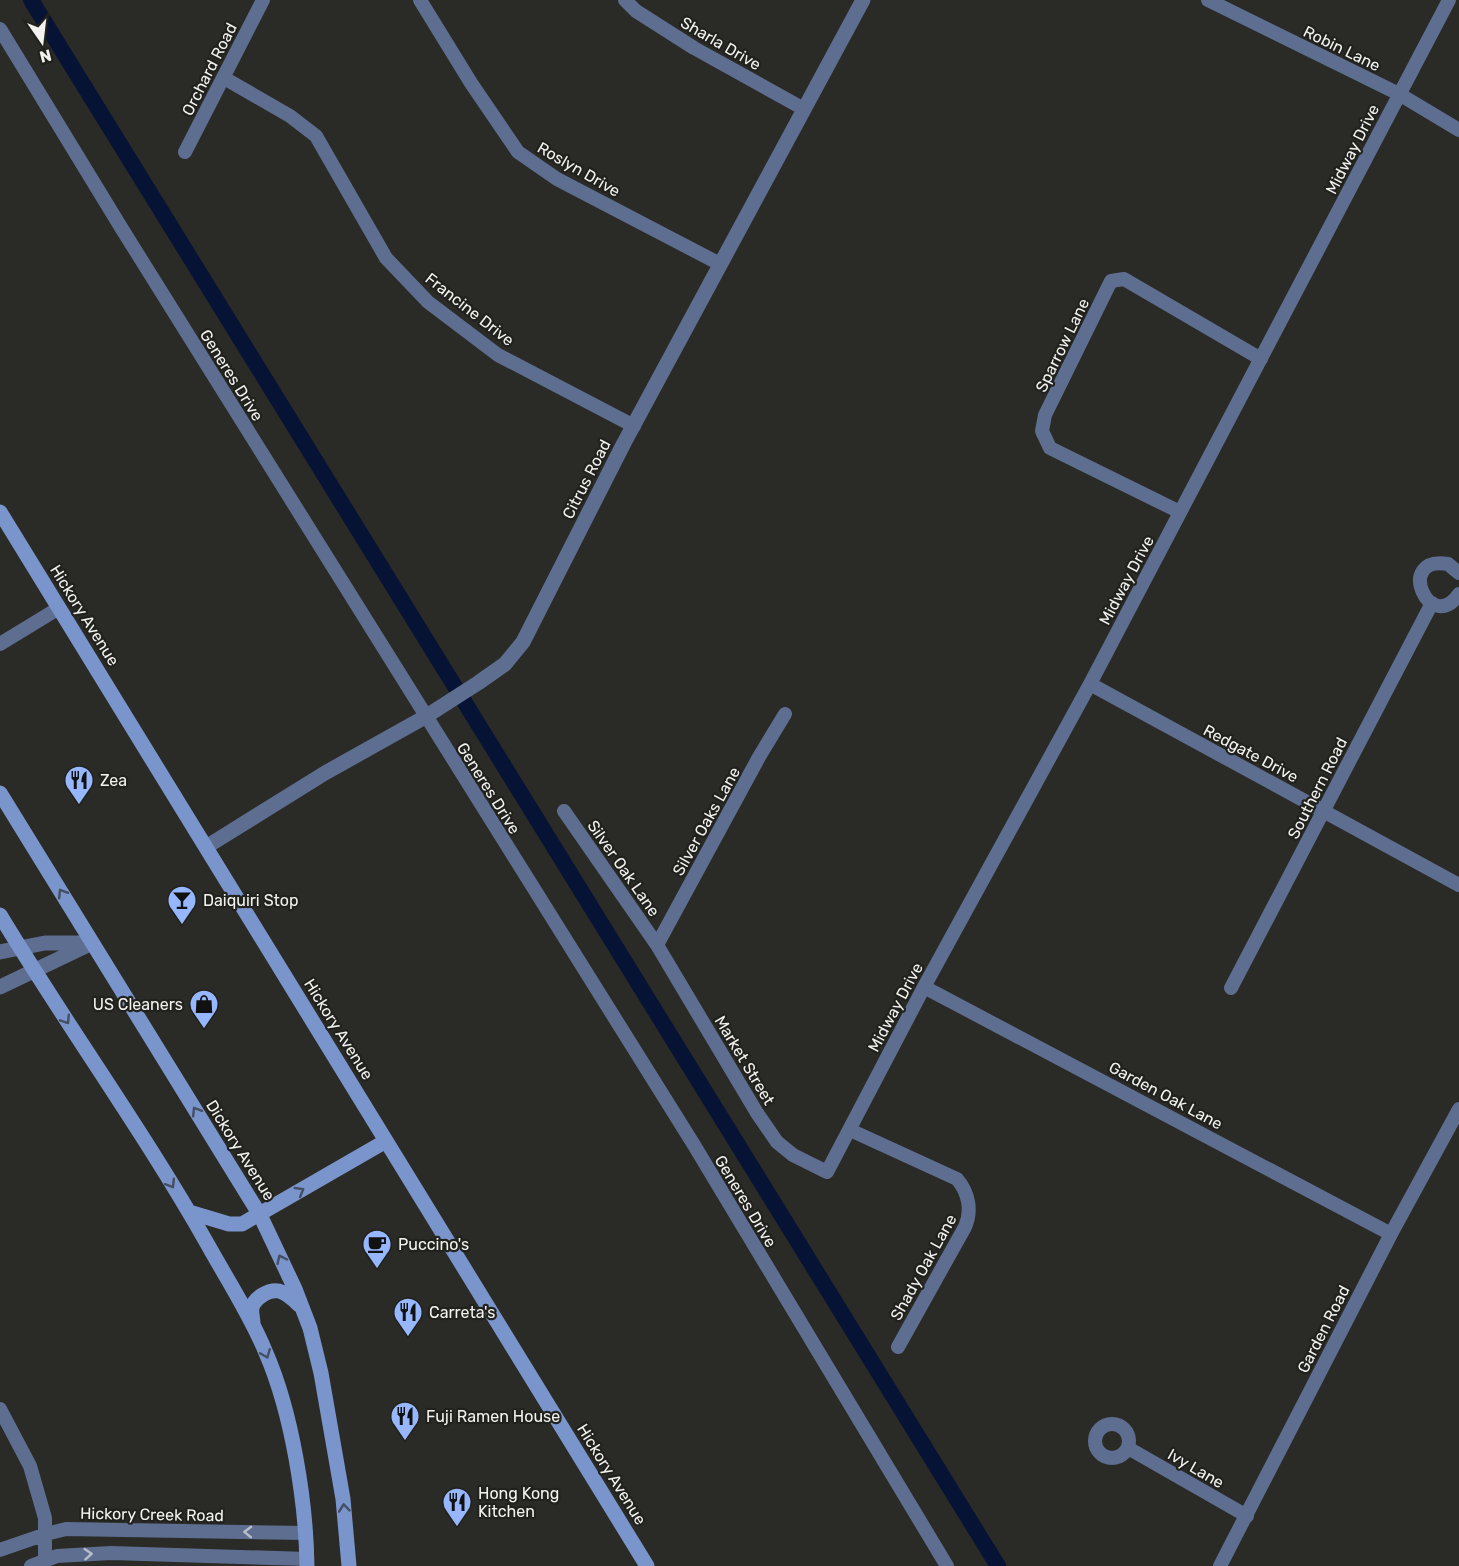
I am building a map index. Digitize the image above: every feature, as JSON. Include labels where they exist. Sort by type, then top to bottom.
[{"type":"main road","name":"Hickory Avenue","points":[[0,512],[647,1566]]},
{"type":"main road","name":"Dickory Avenue","points":[[0,793],[260,1215],[302,1307],[310,1328],[321,1373],[343,1499],[349,1566]]},
{"type":"main road","points":[[0,915],[189,1212],[267,1354],[283,1405],[299,1474],[307,1563]]},
{"type":"main road","points":[[189,1212],[229,1224],[242,1224],[386,1141]]},
{"type":"main road","points":[[254,1328],[251,1310],[256,1301],[266,1293],[278,1290],[290,1296],[302,1307]]},
{"type":"street","name":"Orchard Road","points":[[185,152],[263,0]]},
{"type":"street","name":"Roslyn Drive","points":[[420,0],[471,83],[518,152],[557,179],[720,264]]},
{"type":"street","name":"Sharla Drive","points":[[625,0],[636,11],[694,48],[804,109]]},
{"type":"street","name":"Citrus Road","points":[[206,847],[325,773],[429,714],[478,683],[505,664],[523,642],[720,264],[864,0]]},
{"type":"street","name":"Robin Lane","points":[[1208,0],[1399,94],[1459,130]]},
{"type":"street","name":"Midway Drive","points":[[827,1172],[924,987],[1090,684],[1449,0]]},
{"type":"street","name":"Generes Drive","points":[[0,29],[122,229],[429,714],[694,1145],[947,1566]]},
{"type":"street","name":"Francine Drive","points":[[224,78],[290,116],[316,136],[386,258],[428,302],[498,355],[634,426]]},
{"type":"street","name":"Sparrow Lane","points":[[1180,512],[1050,448],[1042,432],[1045,415],[1111,281],[1124,279],[1261,359]]},
{"type":"street","points":[[1459,573],[1448,564],[1434,564],[1422,575],[1420,589],[1432,603],[1447,604],[1459,594]]},
{"type":"street","name":"Southern Road","points":[[1231,988],[1432,603]]},
{"type":"street","points":[[0,644],[59,608]]},
{"type":"street","name":"Redgate Drive","points":[[1090,684],[1459,885]]},
{"type":"street","name":"Silver Oaks Lane","points":[[657,945],[759,757],[785,714]]},
{"type":"street","name":"Silver Oak Lane","points":[[564,811],[657,945]]},
{"type":"street","points":[[0,952],[45,943],[92,943]]},
{"type":"street","points":[[0,987],[92,943]]},
{"type":"street","name":"Market Street","points":[[657,945],[757,1113],[777,1142],[794,1155],[827,1172]]},
{"type":"street","name":"Garden Oak Lane","points":[[924,987],[1391,1234]]},
{"type":"street","name":"Garden Road","points":[[1220,1566],[1391,1234],[1459,1109]]},
{"type":"street","name":"Shady Oak Lane","points":[[850,1130],[957,1179],[962,1185],[969,1205],[970,1216],[965,1227],[898,1347]]},
{"type":"street","points":[[0,1409],[30,1466],[45,1518],[45,1563]]},
{"type":"street","name":"Ivy Lane","points":[[1128,1448],[1247,1516]]},
{"type":"street","name":"Hickory Creek Road","points":[[0,1550],[66,1529],[306,1533]]},
{"type":"street","points":[[31,1566],[45,1563],[57,1556],[111,1553],[307,1563]]},
{"type":"waterway","points":[[31,0],[998,1566]]},
{"type":"place","name":"Zea","points":[[79,806]]},
{"type":"place","name":"Daiquiri Stop","points":[[182,926]]},
{"type":"place","name":"US Cleaners","points":[[204,1030]]},
{"type":"place","name":"Puccino's","points":[[377,1270]]},
{"type":"place","name":"Carreta's","points":[[408,1338]]},
{"type":"place","name":"Fuji Ramen House","points":[[405,1442]]},
{"type":"place","name":"Hong Kong Kitchen","points":[[457,1528]]}]
